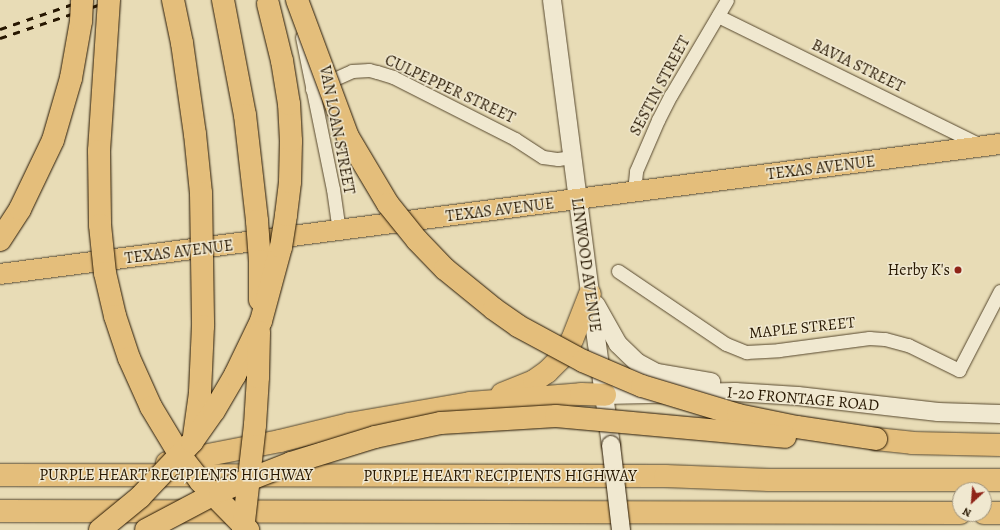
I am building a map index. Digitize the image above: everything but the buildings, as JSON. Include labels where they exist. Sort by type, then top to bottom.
[{"type":"highway","points":[[0,240],[20,209],[53,140],[71,78],[81,21],[82,0]]},
{"type":"highway","points":[[109,0],[99,151],[100,226],[105,273],[115,316],[129,358],[151,407],[180,455],[200,481],[248,530]]},
{"type":"highway","points":[[173,0],[182,42],[195,134],[201,193],[203,260],[203,326],[200,393],[182,530]]},
{"type":"highway","points":[[223,0],[246,115],[260,261],[258,377],[243,530]]},
{"type":"highway","points":[[100,530],[140,497],[192,442],[214,410],[235,375],[261,321],[281,247],[290,182],[291,141],[289,104],[282,61],[267,0]]},
{"type":"highway","points":[[297,0],[348,137],[388,204],[417,240],[445,269],[494,309],[518,326],[583,361],[642,386],[738,415],[797,428],[876,439],[912,443],[1000,445]]},
{"type":"highway","points":[[470,403],[512,390],[547,372],[572,340],[590,294]]},
{"type":"highway","points":[[109,476],[215,452],[280,441],[349,424],[470,403],[581,394],[605,395]]},
{"type":"highway","points":[[146,530],[220,490],[291,463],[375,437],[441,423],[556,416],[834,441],[876,439]]},
{"type":"highway","name":"PURPLE HEART RECIPIENTS HIGHWAY","points":[[0,475],[650,476],[769,480],[1000,480]]},
{"type":"highway","points":[[0,511],[952,513]]},
{"type":"main road","name":"LINWOOD AVENUE","points":[[552,0],[590,294],[612,445],[621,530]]},
{"type":"main road","name":"TEXAS AVENUE","points":[[0,274],[578,200],[634,191],[991,145]]},
{"type":"main road","points":[[590,294],[618,344],[638,363],[652,371],[678,378],[798,396]]},
{"type":"main road","name":"I-20 FRONTAGE ROAD","points":[[605,395],[735,392],[798,396],[938,412],[1000,414]]},
{"type":"street","name":"SESTIN STREET","points":[[634,191],[636,171],[670,95],[727,0]]},
{"type":"street","name":"BAVIA STREET","points":[[718,16],[991,145]]},
{"type":"street","name":"VAN LOAN STREET","points":[[302,35],[332,189],[338,231]]},
{"type":"street","name":"CULPEPPER STREET","points":[[312,89],[352,71],[369,70],[377,72],[393,77],[508,136],[543,157],[558,159],[572,157]]},
{"type":"street","name":"MAPLE STREET","points":[[618,271],[726,344],[746,352],[779,350],[869,338],[885,339],[908,345],[959,370],[1000,291]]},
{"type":"railway","points":[[0,29],[84,0]]},
{"type":"railway","points":[[0,38],[113,0]]},
{"type":"place","name":"Herby K's","points":[[958,270]]}]
